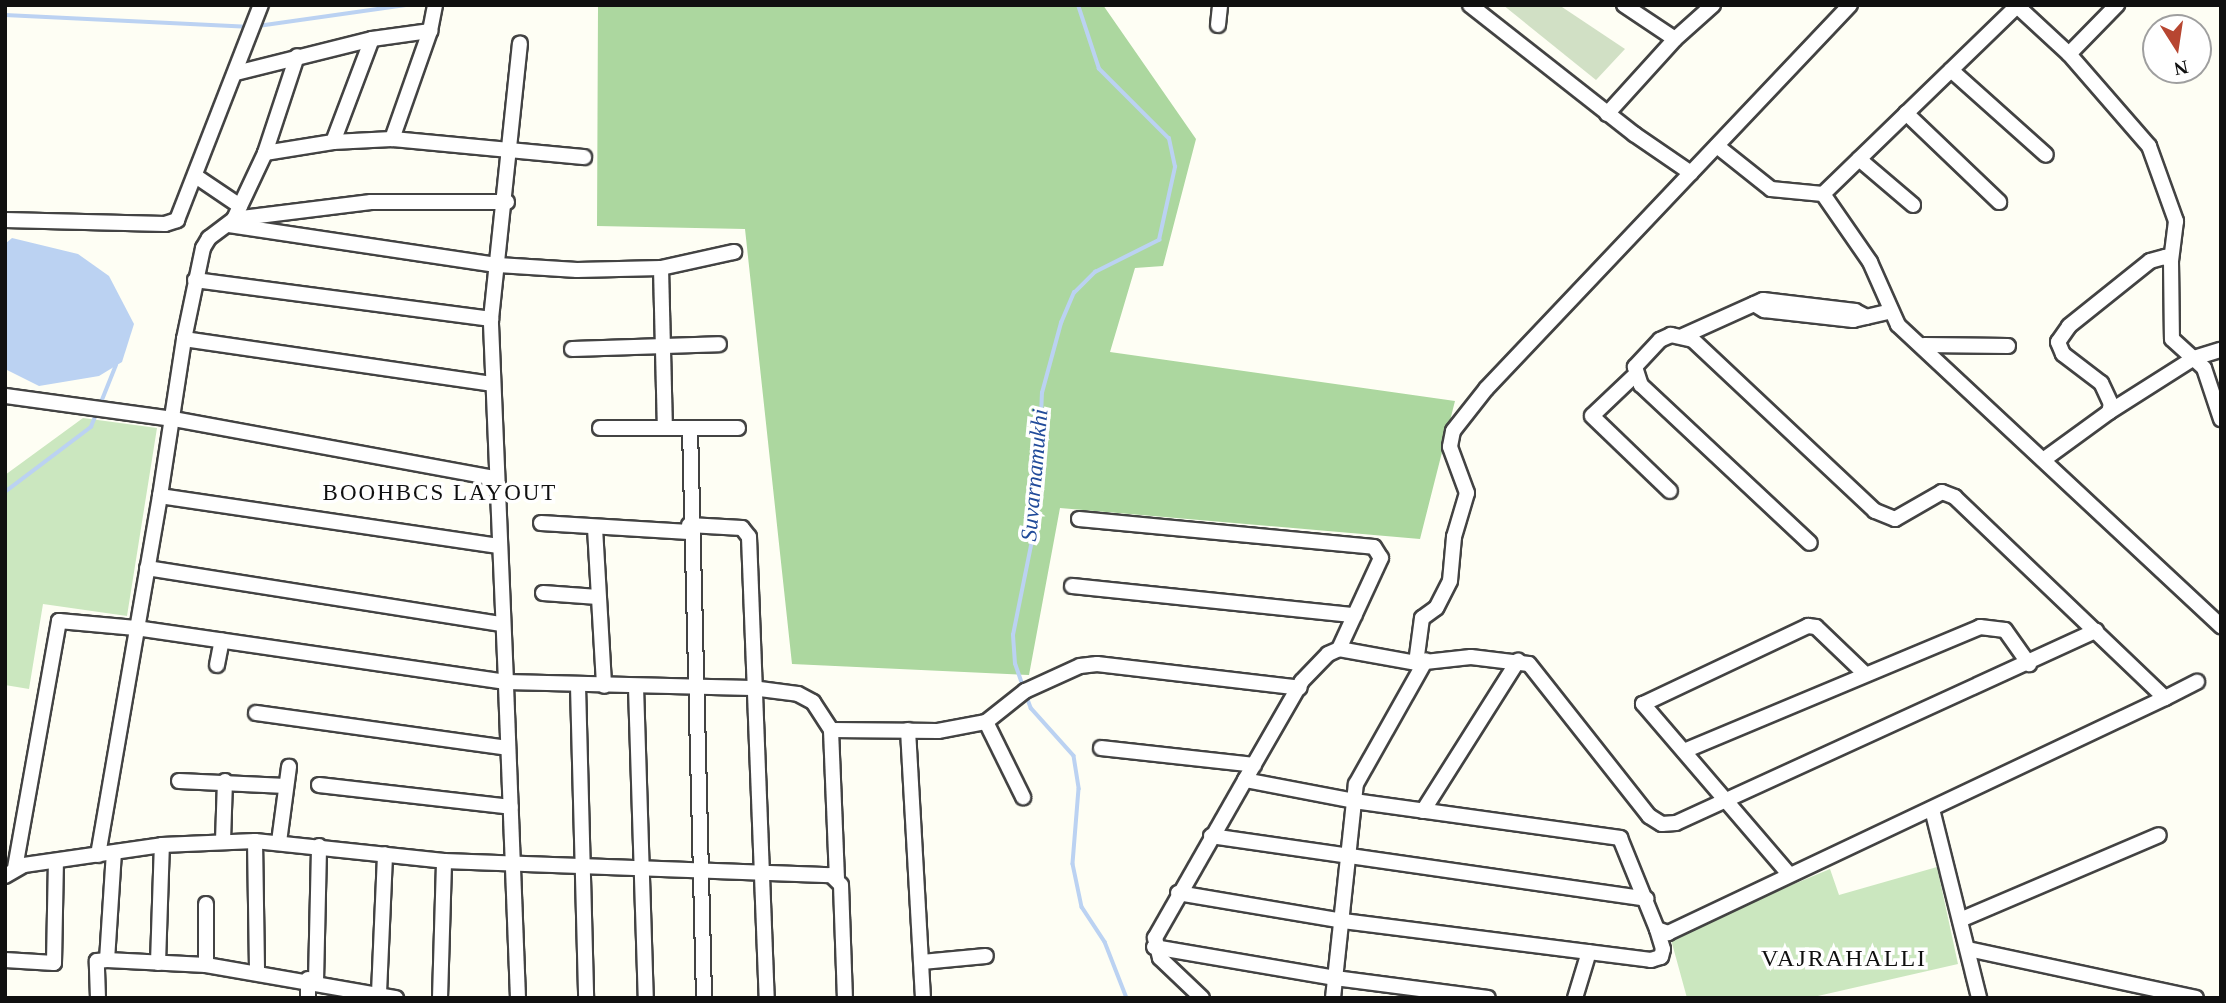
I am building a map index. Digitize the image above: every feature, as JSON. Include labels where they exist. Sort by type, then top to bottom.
[{"type":"street","points":[[392,139],[430,31],[435,5]]},
{"type":"street","points":[[1218,25],[1220,5]]},
{"type":"street","points":[[1470,5],[1607,114],[1691,173]]},
{"type":"street","points":[[1623,5],[1675,39]]},
{"type":"street","points":[[1607,114],[1675,39],[1713,5]]},
{"type":"street","points":[[1333,998],[1356,784],[1421,662],[1422,618],[1436,608],[1450,581],[1454,537],[1467,494],[1451,447],[1452,431],[1486,389],[1850,5]]},
{"type":"street","points":[[2069,54],[2118,5]]},
{"type":"street","points":[[1823,194],[2017,6],[2069,54],[2149,146],[2176,221],[2171,261],[2172,339],[2204,368],[2221,419]]},
{"type":"street","points":[[5,220],[171,223],[177,220],[197,177],[258,11]]},
{"type":"street","points":[[237,67],[372,39],[430,31]]},
{"type":"street","points":[[333,142],[372,39]]},
{"type":"street","points":[[518,998],[506,682],[494,478],[491,319],[507,202],[510,154],[506,148],[520,44]]},
{"type":"street","points":[[98,855],[195,280],[209,237],[234,217],[265,153],[297,56]]},
{"type":"street","points":[[1951,70],[2046,155]]},
{"type":"street","points":[[1906,113],[1999,202]]},
{"type":"street","points":[[265,153],[333,142],[392,139],[583,157]]},
{"type":"street","points":[[1717,146],[1772,189],[1823,194],[1870,262],[1888,312],[2046,458],[2221,626]]},
{"type":"street","points":[[1859,159],[1913,205]]},
{"type":"street","points":[[197,177],[234,217],[498,265],[578,270],[662,268],[734,252]]},
{"type":"street","points":[[234,217],[371,202],[507,202]]},
{"type":"street","points":[[2109,412],[2111,404],[2101,383],[2063,354],[2058,342],[2069,326],[2150,261],[2165,257],[2171,261]]},
{"type":"street","points":[[662,268],[665,428]]},
{"type":"street","points":[[195,280],[491,319]]},
{"type":"street","points":[[1810,543],[1635,375],[1635,367],[1660,340],[1683,337],[1754,304],[1774,299],[1855,310],[1867,317],[1888,312]]},
{"type":"street","points":[[1683,337],[1693,340],[1875,511],[1895,519],[1942,492],[1955,497],[2165,698]]},
{"type":"street","points":[[184,339],[492,384]]},
{"type":"street","points":[[572,349],[719,344]]},
{"type":"street","points":[[1924,345],[2008,346]]},
{"type":"street","points":[[2046,458],[2109,412],[2194,358],[2221,350]]},
{"type":"street","points":[[1635,375],[1592,416],[1670,491]]},
{"type":"street","points":[[5,396],[173,419],[494,478]]},
{"type":"street","points":[[600,428],[738,428]]},
{"type":"street","points":[[690,428],[689,529],[704,998]]},
{"type":"street","points":[[160,496],[498,546]]},
{"type":"street","points":[[1079,519],[1374,547],[1381,558],[1339,649]]},
{"type":"street","points":[[541,523],[596,528],[742,528],[749,537],[752,688],[767,998]]},
{"type":"street","points":[[596,528],[604,686]]},
{"type":"street","points":[[147,568],[502,624]]},
{"type":"street","points":[[1072,586],[1355,615]]},
{"type":"street","points":[[543,593],[598,597]]},
{"type":"street","points":[[837,878],[639,867],[444,861],[255,841],[162,845],[56,861],[10,872],[55,625],[62,620],[222,640],[506,682],[578,686],[752,688],[797,694],[819,709],[831,730],[845,998]]},
{"type":"street","points":[[1684,751],[1980,626],[2004,630],[2029,664]]},
{"type":"street","points":[[1788,873],[1643,704],[1802,627],[1816,627],[1865,674]]},
{"type":"street","points":[[1202,998],[1160,958],[1154,947],[1157,930],[1300,688],[1328,654],[1339,649],[1421,662],[1518,661],[1530,664],[1650,816],[1662,824],[1676,823],[1726,801],[2096,631]]},
{"type":"street","points":[[217,665],[222,640]]},
{"type":"street","points":[[1423,811],[1518,661]]},
{"type":"street","points":[[831,730],[938,731],[986,722],[1025,691],[1088,665],[1300,688]]},
{"type":"street","points":[[1657,929],[1668,933],[1788,873],[1932,809],[2197,681]]},
{"type":"street","points":[[578,686],[585,867],[586,998]]},
{"type":"street","points":[[636,687],[639,867],[646,998]]},
{"type":"street","points":[[256,713],[508,748]]},
{"type":"street","points":[[986,722],[1023,797]]},
{"type":"street","points":[[908,730],[923,998]]},
{"type":"street","points":[[1101,748],[1254,765]]},
{"type":"street","points":[[279,842],[289,767]]},
{"type":"street","points":[[1178,893],[1343,921],[1651,960],[1661,957],[1657,929],[1619,838],[1354,801],[1245,780]]},
{"type":"street","points":[[179,781],[225,781],[286,786]]},
{"type":"street","points":[[223,841],[225,781]]},
{"type":"street","points":[[319,785],[511,807]]},
{"type":"street","points":[[1932,809],[1979,998]]},
{"type":"street","points":[[1961,920],[2159,835]]},
{"type":"street","points":[[1211,836],[1349,859],[1646,899]]},
{"type":"street","points":[[255,841],[257,972]]},
{"type":"street","points":[[158,962],[162,845]]},
{"type":"street","points":[[308,998],[312,980],[319,846]]},
{"type":"street","points":[[107,960],[114,853]]},
{"type":"street","points":[[379,993],[386,854]]},
{"type":"street","points":[[5,960],[54,963],[56,861]]},
{"type":"street","points":[[440,998],[444,861]]},
{"type":"street","points":[[206,904],[206,965]]},
{"type":"street","points":[[1154,947],[1335,978],[1454,996],[1488,998]]},
{"type":"street","points":[[1968,949],[2196,998]]},
{"type":"street","points":[[1575,998],[1589,952]]},
{"type":"street","points":[[922,962],[986,956]]},
{"type":"street","points":[[98,998],[97,961],[107,960],[206,965],[312,980],[396,998]]},
{"type":"green space","points":[[598,5],[1103,5],[1196,139],[1163,266],[1135,268],[1110,352],[1455,401],[1420,539],[1060,508],[1029,675],[792,664],[745,229],[597,226]]},
{"type":"green space","points":[[1503,5],[1559,5],[1625,49],[1596,80]]},
{"type":"green space","points":[[83,418],[157,428],[127,616],[43,604],[29,689],[5,685],[5,475]]},
{"type":"green space","points":[[1937,867],[1958,964],[1809,998],[1687,998],[1670,936],[1830,869],[1839,895]]},
{"type":"water","points":[[12,238],[78,254],[109,276],[134,324],[122,362],[99,376],[39,386],[5,369],[5,244]]},
{"type":"waterway","points":[[258,26],[406,5]]},
{"type":"waterway","name":"Suvarnamukhi","points":[[1023,687],[1015,664],[1013,635],[1037,516],[1042,393],[1061,323],[1074,293],[1095,272],[1159,240],[1175,167],[1169,139],[1099,69],[1078,5]]},
{"type":"waterway","points":[[5,15],[247,27]]},
{"type":"waterway","points":[[100,405],[116,365]]},
{"type":"waterway","points":[[5,492],[91,427],[97,412]]},
{"type":"waterway","name":"Suvarnamukhi","points":[[1026,694],[1031,708],[1074,756],[1079,789],[1073,864],[1082,907],[1105,942],[1127,998]]},
{"type":"district","name":"BOOHBCS LAYOUT","points":[[440,493]]},
{"type":"district","name":"VAJRAHALLI","points":[[1844,959]]}]
